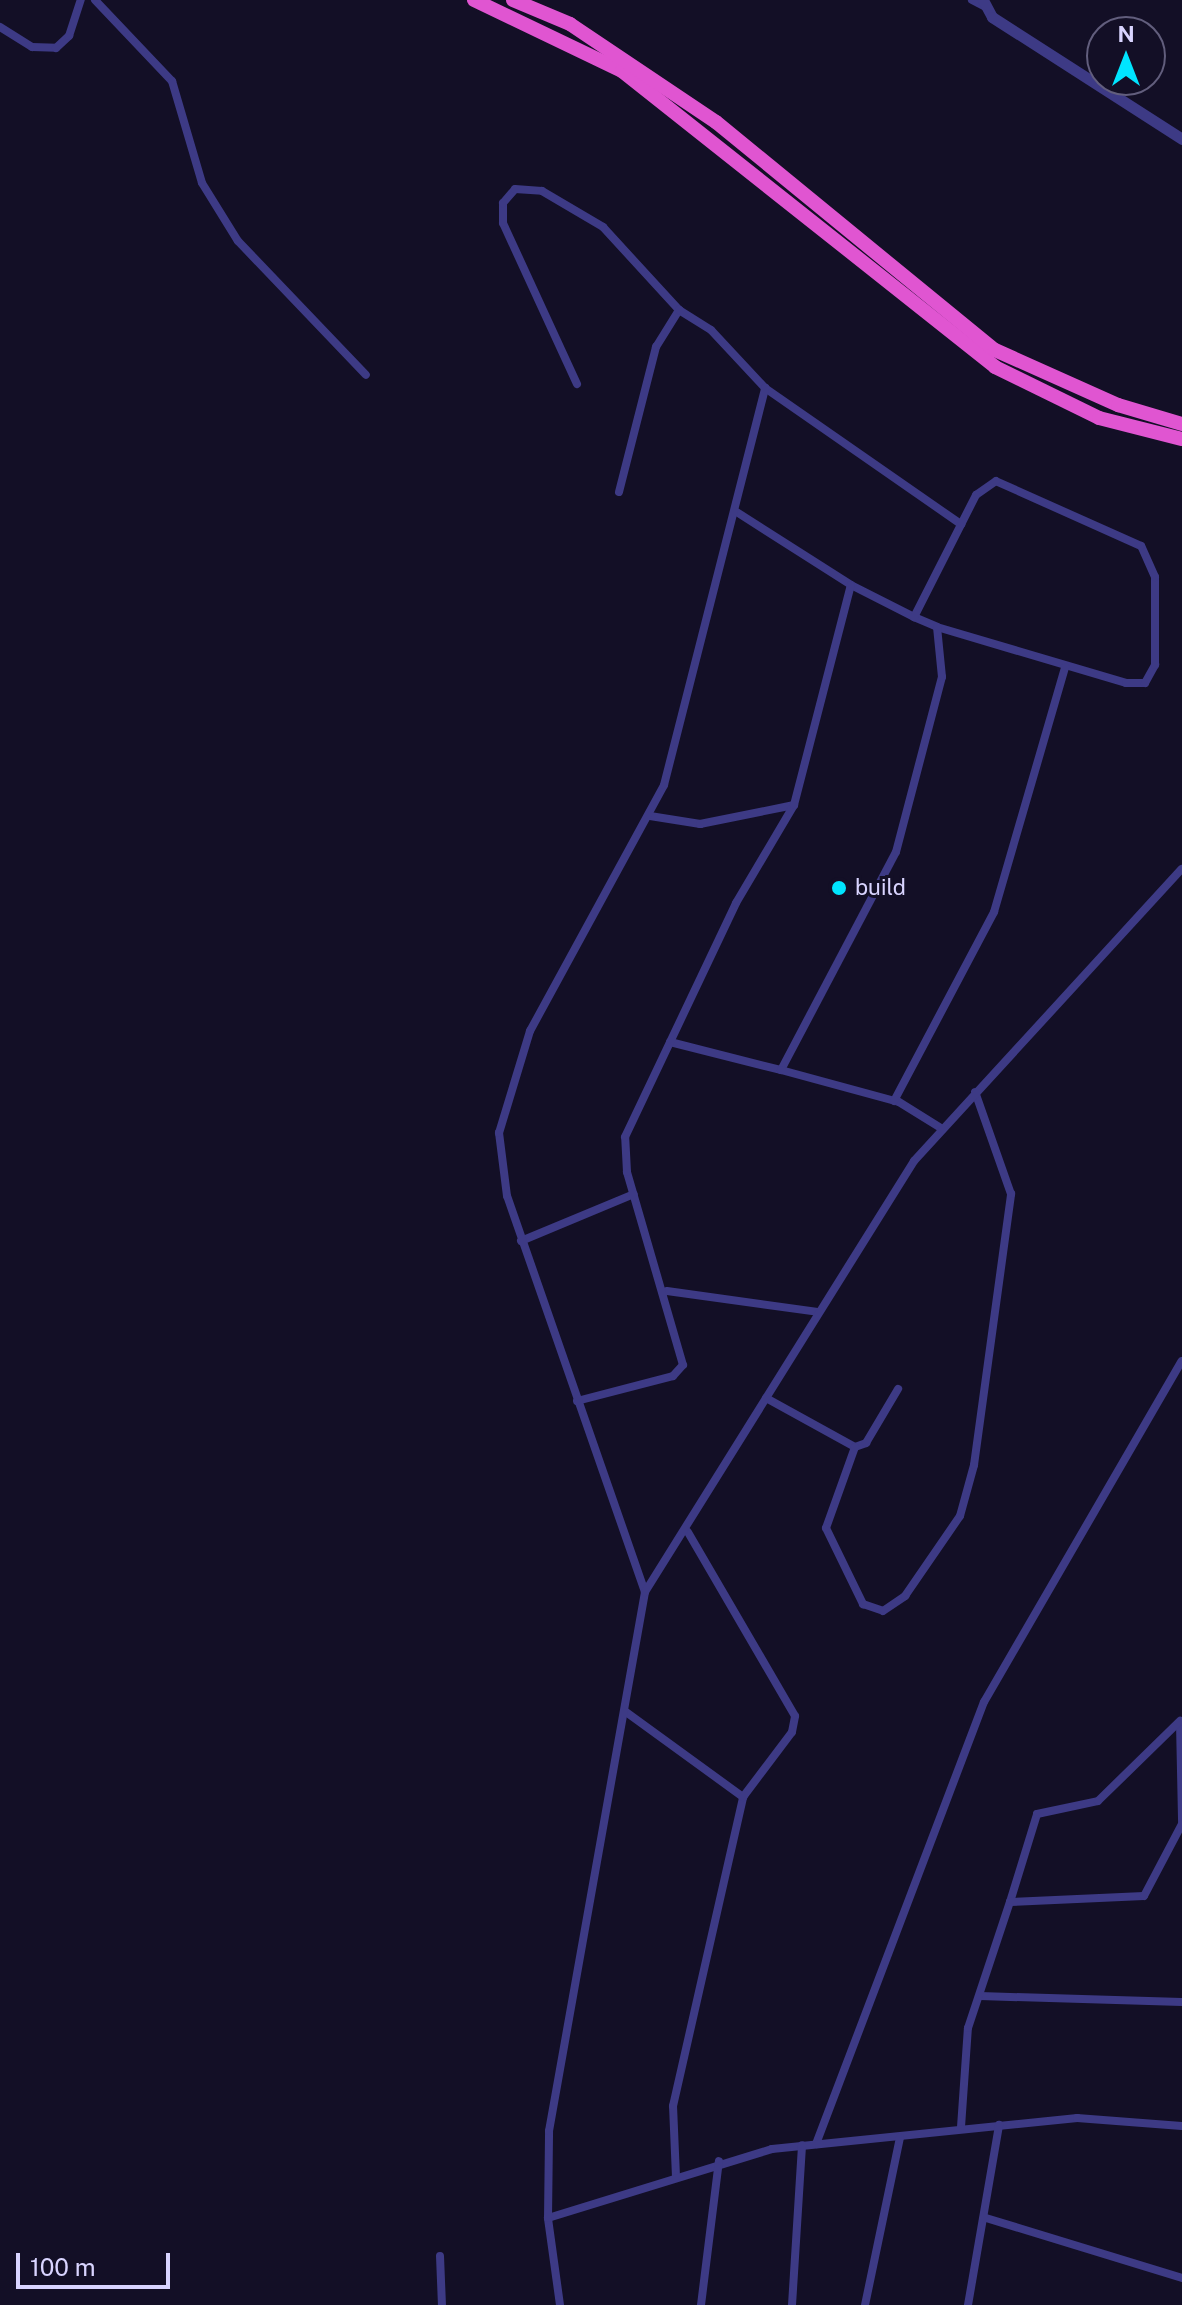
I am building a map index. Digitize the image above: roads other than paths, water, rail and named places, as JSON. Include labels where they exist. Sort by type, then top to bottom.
[{"type":"highway","points":[[474,0],[622,71],[995,367],[1099,418],[1182,439]]},
{"type":"highway","points":[[513,0],[570,24],[716,122],[995,350],[1118,405],[1182,424]]},
{"type":"street","points":[[0,27],[32,47],[56,48],[75,25],[81,0]]},
{"type":"street","points":[[95,0],[172,81],[202,183],[238,241],[366,375]]},
{"type":"street","points":[[972,0],[984,3],[1182,139]]},
{"type":"street","points":[[577,384],[512,252],[502,211],[515,189],[542,191],[603,227],[679,310],[711,330],[765,388],[961,524]]},
{"type":"street","points":[[619,492],[656,347],[679,310]]},
{"type":"street","points":[[645,1592],[521,1241],[500,1158],[505,1099],[530,1031],[650,816],[675,747],[765,388]]},
{"type":"street","points":[[735,511],[851,585],[914,617],[937,627],[1065,667],[1137,685],[1150,678],[1157,597],[1147,553],[1120,534],[996,481],[981,487],[914,617]]},
{"type":"street","points":[[577,1401],[677,1373],[683,1354],[667,1291],[634,1194],[625,1137],[736,903],[794,805],[851,585]]},
{"type":"street","points":[[781,1070],[896,852],[942,677],[937,627]]},
{"type":"street","points":[[894,1101],[994,912],[1065,667]]},
{"type":"street","points":[[650,816],[700,824],[794,805]]},
{"type":"street","points":[[560,2305],[548,2218],[553,2104],[626,1712],[645,1592],[688,1532],[893,1190],[941,1128],[1182,869]]},
{"type":"street","points":[[670,1042],[894,1101],[941,1128]]},
{"type":"street","points":[[855,1447],[826,1528],[863,1604],[883,1611],[905,1596],[960,1516],[974,1465],[1011,1194],[975,1092]]},
{"type":"street","points":[[521,1241],[634,1194]]},
{"type":"street","points":[[667,1291],[818,1312]]},
{"type":"street","points":[[816,2144],[984,1702],[1182,1361]]},
{"type":"street","points":[[766,1398],[855,1447],[866,1443],[898,1389]]},
{"type":"street","points":[[676,2177],[673,2106],[743,1797],[792,1732],[794,1713],[688,1532]]},
{"type":"street","points":[[626,1712],[743,1797]]},
{"type":"street","points":[[1010,1902],[1144,1896],[1182,1823],[1181,1720]]},
{"type":"street","points":[[961,2127],[968,2028],[1037,1814],[1098,1801],[1181,1720]]},
{"type":"street","points":[[980,1996],[1182,2002]]},
{"type":"street","points":[[548,2218],[719,2161],[802,2145],[900,2138],[961,2127],[1129,2117],[1182,2126]]},
{"type":"street","points":[[968,2305],[986,2218],[999,2125]]},
{"type":"street","points":[[865,2305],[900,2138]]},
{"type":"street","points":[[792,2305],[802,2145]]},
{"type":"street","points":[[701,2305],[719,2161]]},
{"type":"street","points":[[986,2218],[1182,2278]]},
{"type":"street","points":[[440,2256],[442,2305]]},
{"type":"place","name":"build","points":[[839,888]]}]
